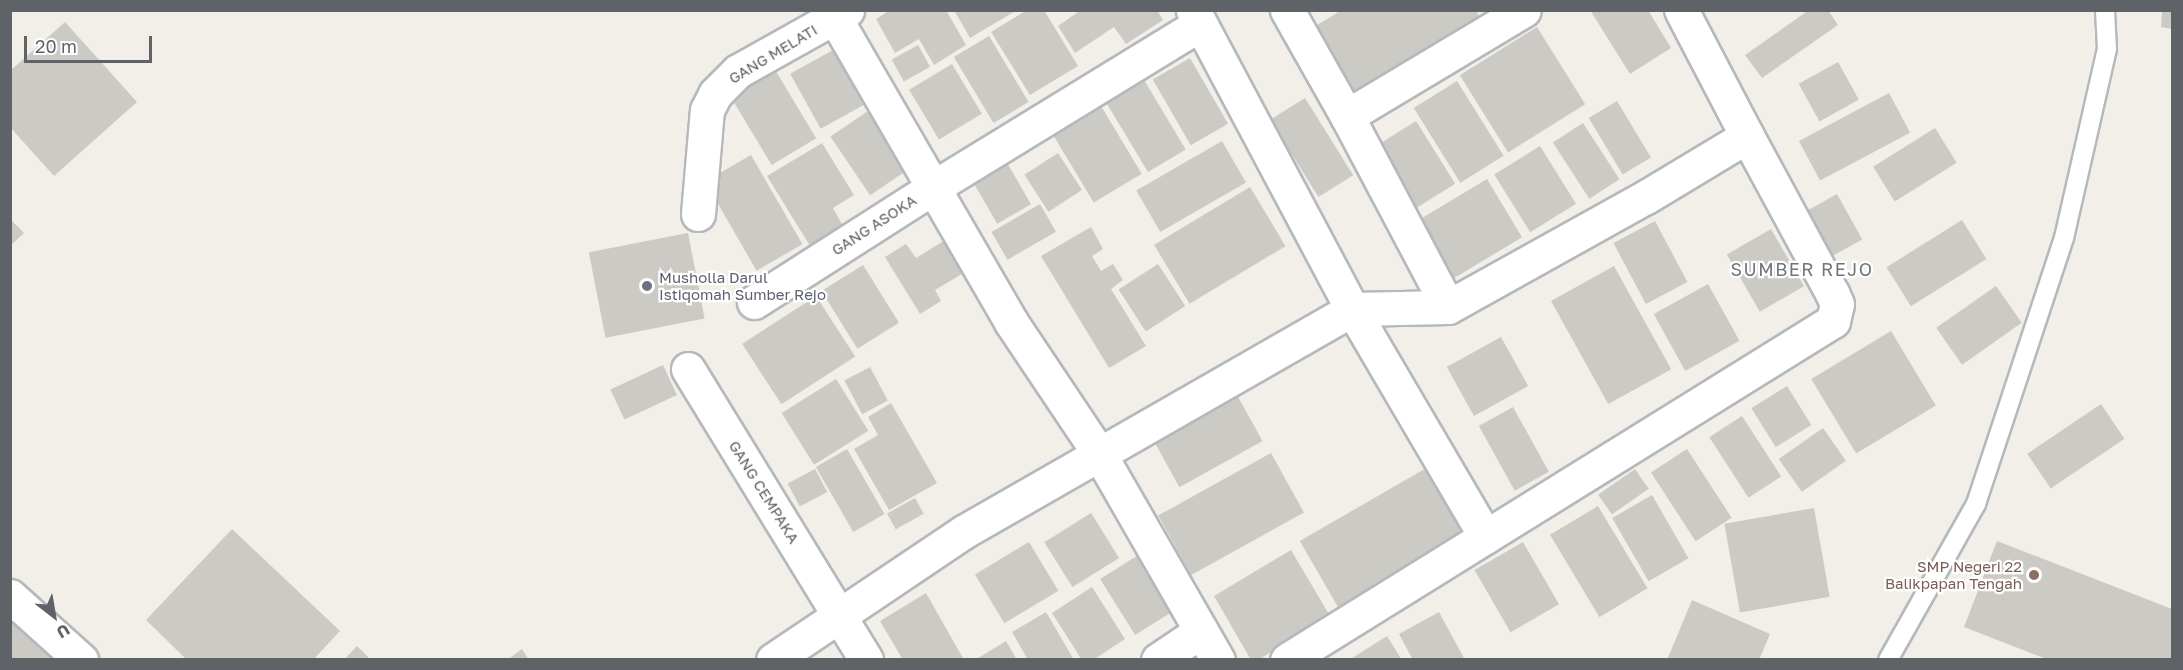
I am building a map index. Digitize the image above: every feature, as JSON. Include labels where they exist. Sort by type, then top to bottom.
[{"type":"street","points":[[1287,10],[1347,116],[1449,307]]},
{"type":"street","points":[[1347,116],[1524,10]]},
{"type":"street","points":[[1287,660],[1833,321],[1837,304],[1832,293],[1681,10]]},
{"type":"street","points":[[841,14],[934,187],[1011,322],[1100,455],[1218,660]]},
{"type":"street","name":"GANG MELATI","points":[[698,214],[707,110],[715,94],[738,71],[841,14]]},
{"type":"street","points":[[1196,17],[1352,309],[1486,537]]},
{"type":"street","name":"GANG ASOKA","points":[[754,302],[1196,17]]},
{"type":"street","points":[[773,660],[965,531],[1352,309],[1449,307],[1646,197],[1747,136]]},
{"type":"street","name":"GANG CEMPAKA","points":[[688,369],[866,660]]},
{"type":"street","points":[[10,596],[81,660]]},
{"type":"street","points":[[1158,660],[1201,631]]},
{"type":"lane","points":[[1888,660],[1976,504],[2064,238],[2107,50],[2105,10]]},
{"type":"building","points":[[890,10],[946,10],[966,45],[934,65],[919,39],[895,53],[876,19]]},
{"type":"building","points":[[954,10],[1017,10],[970,38]]},
{"type":"building","points":[[1027,10],[1044,10],[1078,66],[1030,95],[991,32]]},
{"type":"building","points":[[1081,10],[1157,10],[1163,20],[1126,44],[1114,27],[1075,53],[1058,26]]},
{"type":"building","points":[[1342,10],[1476,10],[1480,18],[1351,92],[1314,27]]},
{"type":"building","points":[[1590,10],[1648,10],[1671,48],[1630,74]]},
{"type":"building","points":[[1809,10],[1828,10],[1838,25],[1762,78],[1745,55]]},
{"type":"building","points":[[2162,10],[2172,10],[2172,29],[2161,27]]},
{"type":"building","points":[[65,22],[137,102],[54,176],[10,127],[10,71]]},
{"type":"building","points":[[1537,27],[1585,104],[1508,152],[1460,75]]},
{"type":"building","points":[[989,36],[1029,102],[994,123],[954,57]]},
{"type":"building","points":[[918,45],[930,67],[904,81],[892,60]]},
{"type":"building","points":[[833,50],[864,105],[821,129],[790,74]]},
{"type":"building","points":[[1190,58],[1228,124],[1191,145],[1153,80]]},
{"type":"building","points":[[1838,62],[1859,100],[1819,121],[1799,84]]},
{"type":"building","points":[[952,64],[982,114],[939,139],[909,90]]},
{"type":"building","points":[[774,68],[816,138],[772,165],[729,95]]},
{"type":"building","points":[[1144,80],[1186,149],[1148,172],[1106,103]]},
{"type":"building","points":[[1457,81],[1504,156],[1460,183],[1414,108]]},
{"type":"building","points":[[1889,93],[1910,133],[1820,181],[1799,141]]},
{"type":"building","points":[[1305,98],[1353,175],[1318,197],[1270,120]]},
{"type":"building","points":[[1617,101],[1651,158],[1623,175],[1589,118]]},
{"type":"building","points":[[1101,106],[1142,174],[1094,203],[1053,135]]},
{"type":"building","points":[[871,109],[911,168],[870,195],[830,136]]},
{"type":"building","points":[[1416,121],[1455,184],[1411,211],[1372,149]]},
{"type":"building","points":[[1583,123],[1619,179],[1589,199],[1553,143]]},
{"type":"building","points":[[1935,128],[1957,163],[1895,201],[1873,167]]},
{"type":"building","points":[[1222,141],[1246,183],[1160,232],[1136,190]]},
{"type":"building","points":[[822,143],[854,195],[833,208],[843,226],[810,246],[767,176]]},
{"type":"building","points":[[1540,146],[1576,204],[1530,232],[1494,175]]},
{"type":"building","points":[[1058,153],[1082,190],[1048,212],[1024,175]]},
{"type":"building","points":[[751,155],[802,244],[757,271],[705,182]]},
{"type":"building","points":[[1006,161],[1031,204],[997,224],[972,180]]},
{"type":"building","points":[[1487,179],[1522,237],[1449,281],[1414,223]]},
{"type":"building","points":[[1250,187],[1286,246],[1190,304],[1154,245]]},
{"type":"building","points":[[1837,194],[1862,239],[1827,259],[1802,213]]},
{"type":"building","points":[[1040,204],[1056,232],[1008,260],[992,232]]},
{"type":"building","points":[[10,219],[24,233],[10,246]]},
{"type":"building","points":[[1962,220],[1986,259],[1911,306],[1887,267]]},
{"type":"building","points":[[1655,221],[1687,282],[1646,304],[1614,243]]},
{"type":"building","points":[[1091,227],[1103,249],[1092,256],[1101,271],[1113,264],[1123,280],[1111,289],[1146,346],[1109,368],[1041,256]]},
{"type":"building","points":[[1771,229],[1804,286],[1760,312],[1727,254]]},
{"type":"building","name":"Musholla Darul Istiqomah Sumber Rejo","points":[[688,233],[705,318],[605,338],[589,252]]},
{"type":"building","points":[[947,239],[967,271],[935,290],[941,301],[920,314],[885,257],[906,244],[916,258]]},
{"type":"building","points":[[1158,264],[1185,306],[1146,332],[1119,290]]},
{"type":"building","points":[[863,265],[899,323],[857,349],[821,291]]},
{"type":"building","points":[[1614,266],[1671,369],[1608,404],[1551,301]]},
{"type":"building","points":[[1708,284],[1740,341],[1685,371],[1654,314]]},
{"type":"building","points":[[1996,286],[2022,323],[1962,365],[1936,328]]},
{"type":"building","points":[[816,296],[855,356],[781,404],[742,344]]},
{"type":"building","points":[[1891,331],[1936,406],[1856,453],[1811,379]]},
{"type":"building","points":[[1501,337],[1528,386],[1474,416],[1447,367]]},
{"type":"building","points":[[663,365],[677,395],[624,419],[610,390]]},
{"type":"building","points":[[870,367],[888,401],[862,414],[844,381]]},
{"type":"building","points":[[836,379],[868,431],[814,465],[782,413]]},
{"type":"building","points":[[1232,386],[1263,441],[1179,487],[1149,432]]},
{"type":"building","points":[[1787,386],[1811,425],[1776,447],[1751,408]]},
{"type":"building","points":[[891,403],[937,483],[889,510],[854,449],[878,435],[868,417]]},
{"type":"building","points":[[2101,404],[2124,439],[2051,489],[2027,454]]},
{"type":"building","points":[[1513,407],[1549,472],[1515,491],[1479,426]]},
{"type":"building","points":[[1742,416],[1781,476],[1749,498],[1709,437]]},
{"type":"building","points":[[1823,428],[1846,461],[1802,492],[1779,459]]},
{"type":"building","points":[[847,449],[884,514],[853,532],[816,467]]},
{"type":"building","points":[[1687,449],[1732,518],[1696,541],[1651,472]]},
{"type":"building","points":[[1271,453],[1304,512],[1191,575],[1158,516]]},
{"type":"building","points":[[1428,467],[1466,533],[1338,607],[1300,541]]},
{"type":"building","points":[[815,469],[827,492],[800,507],[788,484]]},
{"type":"building","points":[[1635,469],[1649,489],[1612,514],[1598,495]]},
{"type":"building","points":[[1652,495],[1688,558],[1649,581],[1612,518]]},
{"type":"building","points":[[915,498],[924,514],[896,529],[887,514]]},
{"type":"building","points":[[1598,506],[1647,588],[1599,617],[1550,535]]},
{"type":"building","points":[[1814,508],[1830,597],[1740,612],[1724,524]]},
{"type":"building","points":[[1091,513],[1119,558],[1072,587],[1044,542]]},
{"type":"building","points":[[232,529],[340,631],[313,660],[187,660],[146,620]]},
{"type":"building","name":"SMP Negeri 22 Balikpapan Tengah","points":[[1997,541],[2172,609],[2172,660],[2049,660],[1964,627]]},
{"type":"building","points":[[1029,542],[1058,591],[1004,623],[975,574]]},
{"type":"building","points":[[1523,542],[1559,604],[1511,632],[1475,570]]},
{"type":"building","points":[[1291,550],[1330,616],[1258,660],[1251,660],[1214,596]]},
{"type":"building","points":[[1140,554],[1175,610],[1135,635],[1100,579]]},
{"type":"building","points":[[1092,587],[1125,639],[1093,660],[1082,660],[1052,613]]},
{"type":"building","points":[[926,593],[964,660],[903,660],[880,621]]},
{"type":"building","points":[[1692,600],[1770,634],[1759,660],[1667,660]]},
{"type":"building","points":[[1046,612],[1074,660],[1028,660],[1012,632]]},
{"type":"building","points":[[1439,612],[1465,660],[1413,660],[1399,634]]},
{"type":"building","points":[[10,618],[56,647],[48,660],[10,660]]},
{"type":"building","points":[[1387,636],[1402,660],[1349,660]]},
{"type":"building","points":[[1006,641],[1017,660],[975,660]]},
{"type":"building","points":[[357,646],[371,660],[344,660]]},
{"type":"building","points":[[522,649],[529,660],[507,660]]},
{"type":"place","name":"Musholla Darul Istiqomah Sumber Rejo","points":[[647,286]]},
{"type":"place","name":"SMP Negeri 22 Balikpapan Tengah","points":[[2034,575]]},
{"type":"district","name":"SUMBER REJO","points":[[1802,269]]}]
